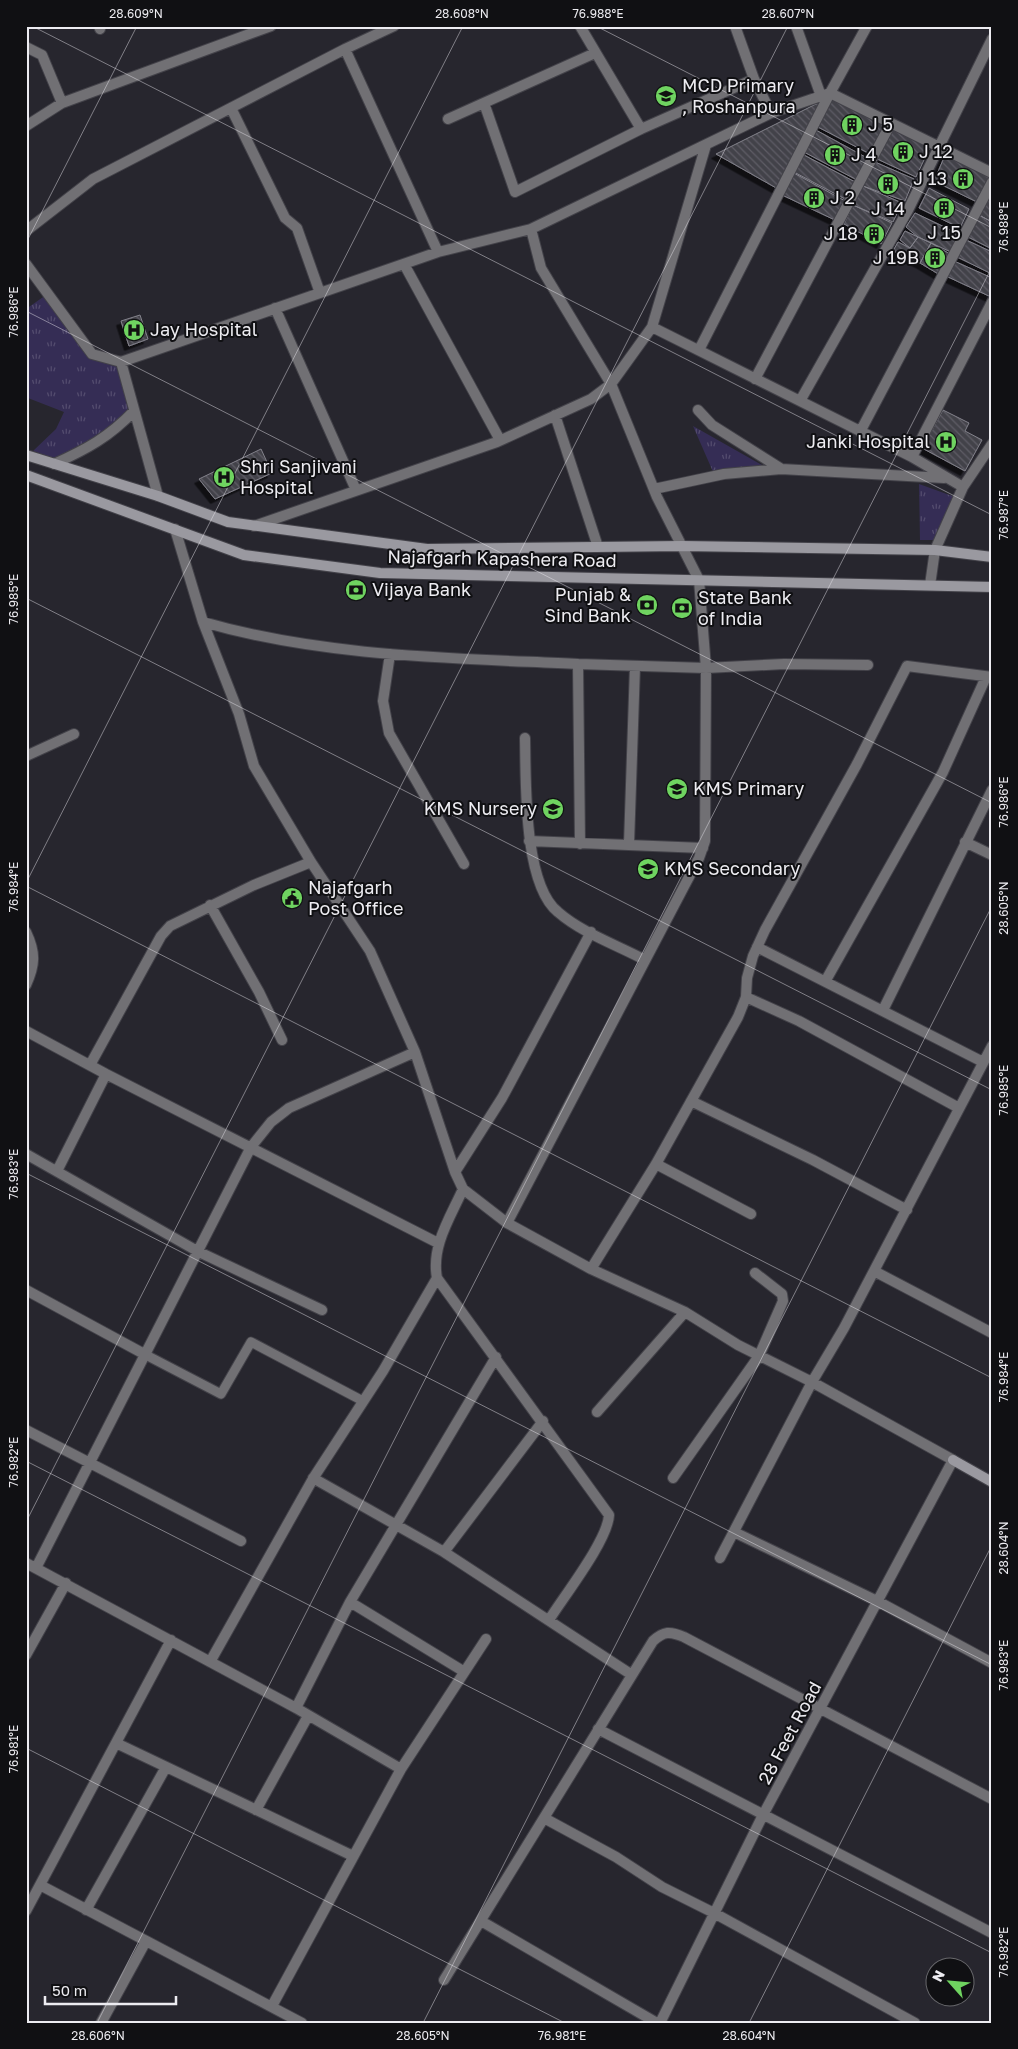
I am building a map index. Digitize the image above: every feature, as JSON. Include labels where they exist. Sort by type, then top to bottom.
[{"type":"main road","name":"Najafgarh Kapashera Road","points":[[26,455],[158,496],[228,522],[427,549],[682,546],[935,550],[992,557]]},
{"type":"main road","name":"Najafgarh Kapashera Road","points":[[26,475],[244,555],[380,573],[992,587]]},
{"type":"main road","points":[[953,1460],[992,1482]]},
{"type":"street","points":[[26,126],[62,103],[271,26]]},
{"type":"street","points":[[26,231],[92,179],[345,49],[394,26]]},
{"type":"street","points":[[580,26],[641,129]]},
{"type":"street","points":[[735,26],[754,79],[771,113]]},
{"type":"street","points":[[796,26],[825,94]]},
{"type":"street","points":[[699,350],[825,94],[863,28]]},
{"type":"street","points":[[800,401],[908,210],[992,39]]},
{"type":"street","points":[[26,47],[42,55],[62,103]]},
{"type":"street","points":[[345,49],[438,252]]},
{"type":"street","points":[[448,119],[595,53]]},
{"type":"street","points":[[484,103],[515,192],[641,129],[754,79]]},
{"type":"street","points":[[26,264],[92,354],[121,362],[438,252],[531,229],[771,113],[825,94],[891,123],[992,173]]},
{"type":"street","points":[[231,108],[285,218],[297,228],[320,293]]},
{"type":"street","points":[[755,379],[891,123]]},
{"type":"street","points":[[254,526],[500,440],[591,399],[611,384],[652,327],[706,145]]},
{"type":"street","points":[[860,432],[992,182]]},
{"type":"street","points":[[507,1223],[703,848],[706,668],[699,580],[654,488],[611,384],[541,268],[531,229]]},
{"type":"street","points":[[404,264],[500,440]]},
{"type":"street","points":[[912,457],[992,302]]},
{"type":"street","points":[[275,308],[356,490]]},
{"type":"street","points":[[652,327],[912,457],[963,487]]},
{"type":"street","points":[[121,362],[158,496]]},
{"type":"street","points":[[698,410],[712,424],[781,469]]},
{"type":"street","points":[[54,464],[89,449],[111,433],[134,411]]},
{"type":"street","points":[[555,416],[598,547]]},
{"type":"street","points":[[930,585],[935,550],[963,487],[992,444]]},
{"type":"street","points":[[654,488],[724,474],[781,469],[948,478]]},
{"type":"street","points":[[175,529],[203,622],[239,714],[254,766],[311,862],[370,952],[415,1052],[455,1172],[463,1189],[507,1223],[590,1269],[685,1312],[759,1356],[812,1382],[953,1460]]},
{"type":"street","points":[[203,622],[242,634],[390,654],[578,664],[706,668],[784,664],[868,665]]},
{"type":"street","points":[[390,654],[383,701],[389,733],[464,864]]},
{"type":"street","points":[[578,664],[580,844]]},
{"type":"street","points":[[629,844],[635,666]]},
{"type":"street","points":[[590,1269],[656,1164],[738,1017],[746,998],[747,978],[757,946],[852,773],[906,666],[989,677],[943,772],[826,980]]},
{"type":"street","points":[[26,756],[74,734]]},
{"type":"street","points":[[525,738],[529,841],[539,880],[549,902],[556,912],[645,960]]},
{"type":"street","points":[[883,1010],[992,790]]},
{"type":"street","points":[[529,841],[703,848]]},
{"type":"street","points":[[965,842],[992,855]]},
{"type":"street","points":[[90,1065],[161,936],[170,926],[210,905],[311,862]]},
{"type":"street","points":[[210,905],[259,992],[282,1040]]},
{"type":"street","points":[[26,932],[35,956],[34,967],[26,986]]},
{"type":"street","points":[[455,1172],[502,1098],[591,932]]},
{"type":"street","points":[[757,946],[983,1062]]},
{"type":"street","points":[[746,998],[799,1021],[959,1108]]},
{"type":"street","points":[[26,1030],[106,1074],[438,1243]]},
{"type":"street","points":[[720,1558],[812,1382],[907,1210],[992,1046]]},
{"type":"street","points":[[36,1568],[199,1252],[250,1147],[271,1122],[289,1108],[415,1052]]},
{"type":"street","points":[[57,1171],[106,1074]]},
{"type":"street","points":[[691,1101],[813,1160],[907,1210]]},
{"type":"street","points":[[26,1154],[199,1252],[322,1310]]},
{"type":"street","points":[[656,1164],[751,1214]]},
{"type":"street","points":[[463,1189],[438,1243],[434,1264],[437,1278],[543,1421],[609,1515],[608,1524],[597,1545],[549,1620]]},
{"type":"street","points":[[874,1271],[992,1333]]},
{"type":"street","points":[[674,1478],[759,1356],[784,1297],[755,1273]]},
{"type":"street","points":[[210,1662],[313,1478],[363,1401],[437,1278]]},
{"type":"street","points":[[26,1290],[146,1355]]},
{"type":"street","points":[[597,1412],[685,1312]]},
{"type":"street","points":[[296,1708],[350,1602],[496,1357]]},
{"type":"street","points":[[444,1552],[543,1421]]},
{"type":"street","points":[[26,1430],[241,1542]]},
{"type":"street","name":"28 Feet Road","points":[[658,2023],[764,1815],[953,1460]]},
{"type":"street","points":[[313,1478],[444,1552],[632,1675]]},
{"type":"street","points":[[734,1532],[879,1602],[992,1663]]},
{"type":"street","points":[[26,1563],[296,1708],[401,1769]]},
{"type":"street","points":[[26,1655],[29,1643],[66,1583]]},
{"type":"street","points":[[350,1602],[463,1671]]},
{"type":"street","points":[[444,1980],[652,1641],[662,1632],[672,1632],[992,1799]]},
{"type":"street","points":[[272,2006],[401,1769],[463,1671],[486,1639]]},
{"type":"street","points":[[26,1911],[171,1640]]},
{"type":"street","points":[[256,1810],[308,1716]]},
{"type":"street","points":[[598,1729],[992,1933]]},
{"type":"street","points":[[116,1743],[353,1856]]},
{"type":"street","points":[[86,1910],[166,1766]]},
{"type":"street","points":[[544,1818],[616,1857],[662,1887],[714,1913],[915,2023]]},
{"type":"street","points":[[40,1886],[302,2023]]},
{"type":"street","points":[[481,1921],[658,2023]]},
{"type":"street","points":[[101,2023],[146,1941]]},
{"type":"lane","points":[[146,1355],[221,1394],[251,1342],[363,1401]]},
{"type":"green space","points":[[46,295],[91,356],[119,363],[132,411],[111,433],[61,461],[33,451],[56,429],[64,412],[28,398],[26,309]]},
{"type":"green space","points":[[693,426],[769,469],[714,474]]},
{"type":"green space","points":[[919,484],[955,497],[938,540],[920,540]]},
{"type":"building","name":"J 5","points":[[832,96],[887,124],[870,154],[816,126]]},
{"type":"building","points":[[822,101],[778,189],[716,154]]},
{"type":"building","name":"J 12","points":[[891,126],[931,145],[916,177],[875,158]]},
{"type":"building","name":"J 4","points":[[814,129],[867,158],[857,180],[802,151]]},
{"type":"building","name":"J 13","points":[[946,153],[992,175],[977,202],[934,181]]},
{"type":"building","points":[[802,154],[857,183],[847,200],[792,171]]},
{"type":"building","name":"J 14","points":[[875,162],[914,179],[905,201],[863,186]]},
{"type":"building","name":"J 2","points":[[792,172],[847,202],[837,221],[780,194]]},
{"type":"building","points":[[863,186],[902,203],[893,222],[853,205]]},
{"type":"building","name":"J 15","points":[[929,188],[969,209],[960,228],[919,208]]},
{"type":"building","points":[[985,198],[992,201],[992,222],[977,214]]},
{"type":"building","name":"J 18","points":[[853,205],[892,223],[881,244],[844,224]]},
{"type":"building","points":[[915,213],[959,234],[951,252],[918,237],[906,227]]},
{"type":"building","points":[[977,214],[992,222],[992,249],[966,236]]},
{"type":"building","points":[[905,231],[918,237],[910,248],[900,240]]},
{"type":"building","points":[[918,237],[931,243],[920,263],[893,251],[898,242],[910,248]]},
{"type":"building","points":[[964,239],[992,252],[992,274],[955,256]]},
{"type":"building","name":"J 19B","points":[[931,243],[950,254],[940,275],[920,263]]},
{"type":"building","points":[[954,261],[992,278],[991,297],[946,276]]},
{"type":"building","points":[[140,315],[148,339],[129,346],[121,321]]},
{"type":"building","points":[[943,410],[969,423],[965,431],[982,440],[965,471],[922,448]]},
{"type":"building","points":[[261,449],[272,473],[215,499],[199,479]]},
{"type":"place","name":"MCD Primary , Roshanpura","points":[[666,96]]},
{"type":"place","name":"J 5","points":[[852,125]]},
{"type":"place","name":"J 12","points":[[903,152]]},
{"type":"place","name":"J 4","points":[[835,155]]},
{"type":"place","name":"J 13","points":[[963,179]]},
{"type":"place","name":"J 14","points":[[888,184]]},
{"type":"place","name":"J 2","points":[[814,198]]},
{"type":"place","name":"J 15","points":[[944,208]]},
{"type":"place","name":"J 18","points":[[874,234]]},
{"type":"place","name":"J 19B","points":[[935,258]]},
{"type":"place","name":"Jay Hospital","points":[[134,330]]},
{"type":"place","name":"Janki Hospital","points":[[946,442]]},
{"type":"place","name":"Shri Sanjivani Hospital","points":[[224,477]]},
{"type":"place","name":"Vijaya Bank","points":[[356,590]]},
{"type":"place","name":"Punjab & Sind Bank","points":[[647,605]]},
{"type":"place","name":"State Bank of India","points":[[682,608]]},
{"type":"place","name":"KMS Primary","points":[[677,789]]},
{"type":"place","name":"KMS Nursery","points":[[553,809]]},
{"type":"place","name":"KMS Secondary","points":[[648,869]]},
{"type":"place","name":"Najafgarh Post Office","points":[[292,898]]}]
